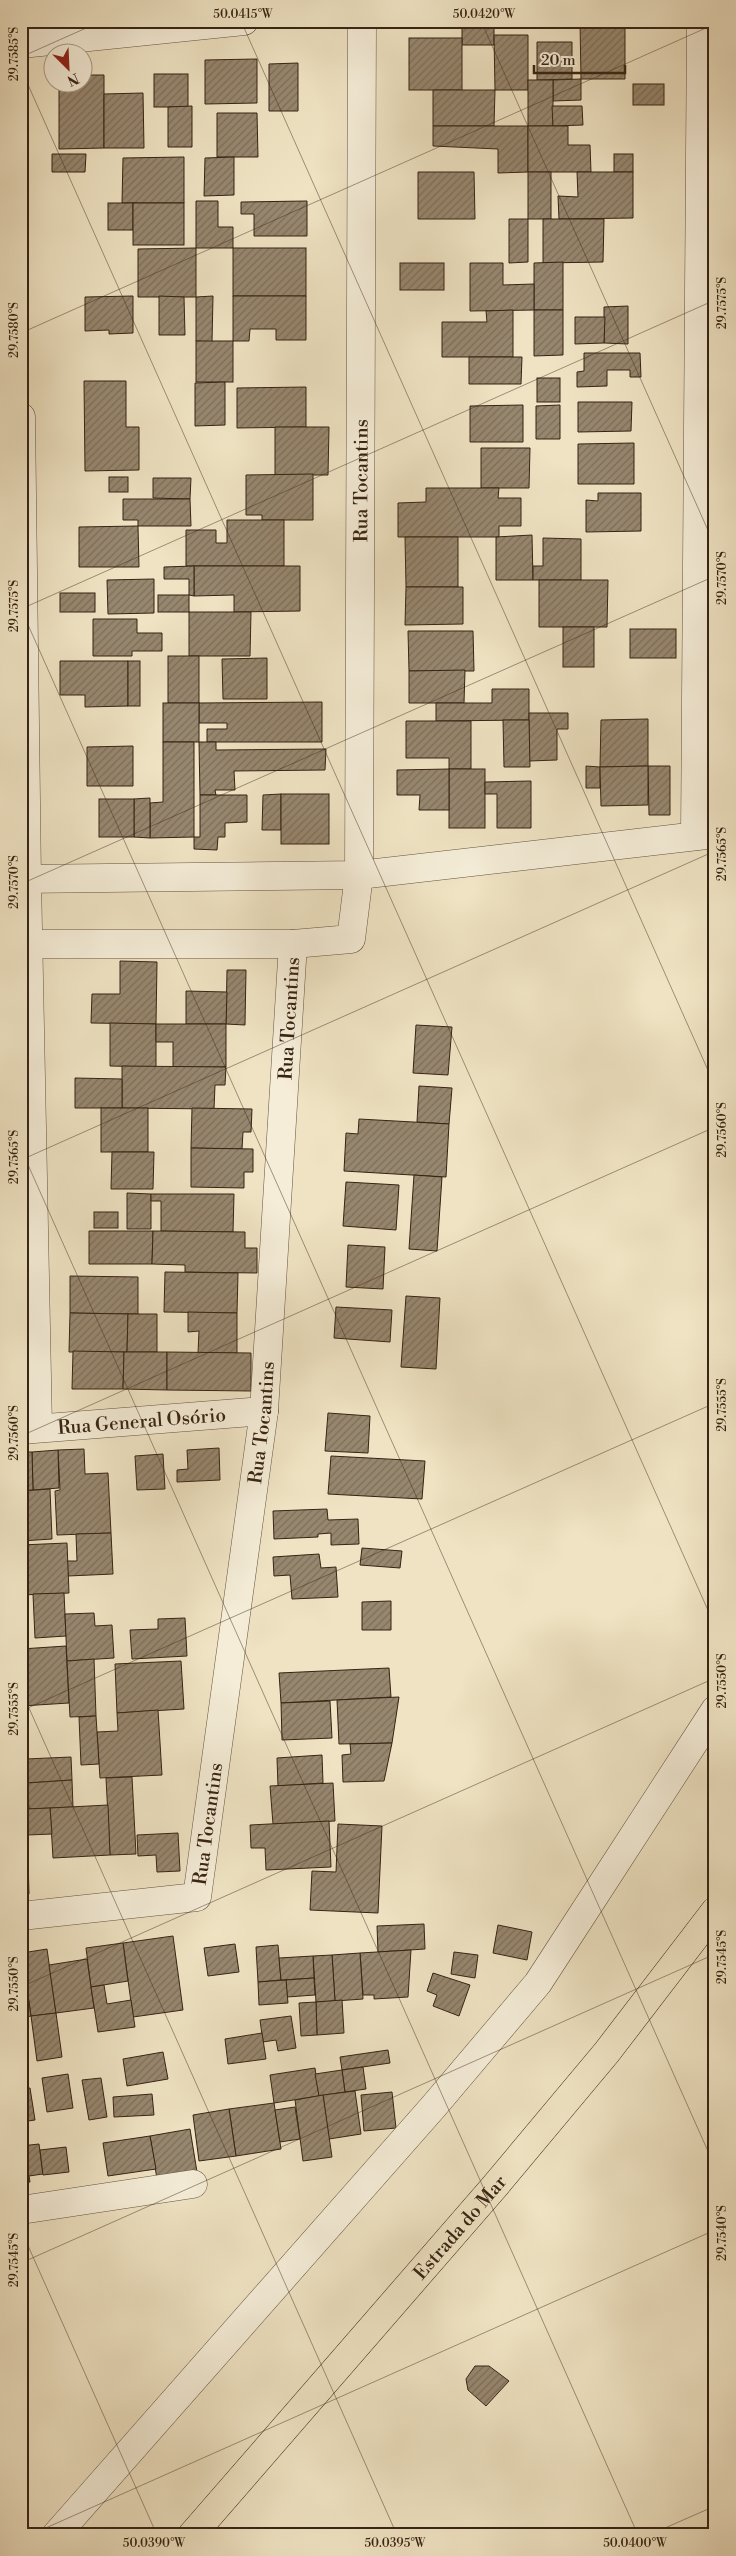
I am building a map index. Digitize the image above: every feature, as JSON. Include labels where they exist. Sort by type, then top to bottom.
[{"type":"main road","name":"Estrada do Mar","points":[[192,2535],[495,2186],[607,2052],[715,1911]]},
{"type":"street","points":[[21,44],[244,21]]},
{"type":"street","name":"Rua Tocantins","points":[[21,1916],[197,1897],[264,1411],[293,944],[351,940],[359,875],[362,21]]},
{"type":"street","points":[[24,879],[359,875],[705,835],[707,415],[701,21]]},
{"type":"street","points":[[21,417],[30,1429]]},
{"type":"street","points":[[25,944],[293,944]]},
{"type":"street","name":"Rua General Osório","points":[[30,1429],[264,1411]]},
{"type":"street","points":[[56,2535],[428,2114],[538,1983],[715,1710]]},
{"type":"street","points":[[21,2210],[193,2184]]},
{"type":"building","points":[[580,21],[625,21],[625,79],[581,79]]},
{"type":"building","points":[[462,26],[494,26],[494,45],[462,45]]},
{"type":"building","points":[[494,35],[528,35],[528,90],[495,90]]},
{"type":"building","points":[[409,38],[462,38],[462,90],[409,90]]},
{"type":"building","points":[[537,42],[572,42],[572,79],[537,80]]},
{"type":"building","points":[[257,59],[257,103],[205,104],[205,60]]},
{"type":"building","points":[[298,63],[298,111],[269,111],[269,64]]},
{"type":"building","points":[[154,74],[188,74],[188,107],[154,107]]},
{"type":"building","points":[[92,75],[104,75],[104,148],[59,149],[59,92],[92,92]]},
{"type":"building","points":[[581,79],[581,100],[553,101],[553,80]]},
{"type":"building","points":[[528,80],[553,80],[553,126],[528,126]]},
{"type":"building","points":[[633,84],[664,84],[664,105],[633,105]]},
{"type":"building","points":[[433,90],[495,90],[494,126],[433,126]]},
{"type":"building","points":[[143,93],[144,148],[104,148],[104,94]]},
{"type":"building","points":[[192,106],[192,147],[168,147],[168,107]]},
{"type":"building","points":[[552,106],[582,106],[583,125],[553,126]]},
{"type":"building","points":[[217,113],[257,113],[258,157],[217,157]]},
{"type":"building","points":[[433,126],[528,126],[528,172],[498,173],[498,149],[433,146]]},
{"type":"building","points":[[528,126],[568,126],[568,145],[590,145],[591,172],[528,172]]},
{"type":"building","points":[[52,154],[86,154],[85,172],[52,172]]},
{"type":"building","points":[[614,154],[633,154],[633,172],[614,172]]},
{"type":"building","points":[[184,157],[184,203],[122,203],[123,158]]},
{"type":"building","points":[[234,157],[234,195],[204,196],[205,158]]},
{"type":"building","points":[[418,172],[474,172],[475,219],[418,219]]},
{"type":"building","points":[[528,172],[551,172],[551,219],[528,219]]},
{"type":"building","points":[[577,172],[633,172],[633,218],[559,219],[558,196],[578,197]]},
{"type":"building","points":[[196,201],[218,201],[218,227],[233,227],[233,248],[196,248]]},
{"type":"building","points":[[307,201],[307,236],[254,236],[254,214],[241,214],[241,202]]},
{"type":"building","points":[[108,203],[133,203],[133,230],[108,230]]},
{"type":"building","points":[[133,203],[184,203],[184,245],[133,245]]},
{"type":"building","points":[[509,219],[528,219],[528,262],[509,263]]},
{"type":"building","points":[[543,219],[604,219],[603,262],[543,263]]},
{"type":"building","points":[[196,248],[196,297],[138,297],[138,249]]},
{"type":"building","points":[[233,248],[306,248],[306,296],[233,296]]},
{"type":"building","points":[[563,262],[563,310],[534,310],[534,263]]},
{"type":"building","points":[[400,263],[444,263],[444,290],[400,290]]},
{"type":"building","points":[[470,263],[503,263],[503,285],[534,284],[534,310],[470,311]]},
{"type":"building","points":[[133,296],[133,333],[109,334],[109,330],[85,331],[85,297]]},
{"type":"building","points":[[159,296],[184,297],[185,335],[159,335]]},
{"type":"building","points":[[213,296],[212,342],[196,341],[196,297]]},
{"type":"building","points":[[233,296],[306,296],[306,340],[276,340],[276,329],[250,329],[249,341],[233,341]]},
{"type":"building","points":[[628,306],[628,344],[604,343],[604,307]]},
{"type":"building","points":[[513,310],[513,357],[442,357],[442,322],[487,322],[486,311]]},
{"type":"building","points":[[534,310],[563,310],[563,355],[534,356]]},
{"type":"building","points":[[575,317],[605,317],[604,343],[575,344]]},
{"type":"building","points":[[196,341],[233,341],[233,382],[196,382]]},
{"type":"building","points":[[584,353],[640,353],[641,377],[630,377],[630,370],[607,370],[607,386],[577,387],[577,372],[584,371]]},
{"type":"building","points":[[469,357],[522,357],[521,384],[469,384]]},
{"type":"building","points":[[537,378],[560,378],[560,402],[537,402]]},
{"type":"building","points":[[84,381],[126,381],[126,427],[139,427],[139,470],[85,471]]},
{"type":"building","points":[[225,382],[225,425],[195,426],[195,383]]},
{"type":"building","points":[[306,387],[306,427],[237,428],[237,388]]},
{"type":"building","points":[[578,402],[632,402],[631,431],[578,432]]},
{"type":"building","points":[[523,405],[523,442],[470,442],[470,406]]},
{"type":"building","points":[[560,405],[560,439],[536,439],[536,406]]},
{"type":"building","points":[[275,427],[329,427],[328,475],[275,475]]},
{"type":"building","points":[[634,443],[634,484],[578,484],[578,444]]},
{"type":"building","points":[[481,448],[530,448],[529,488],[481,488]]},
{"type":"building","points":[[313,474],[313,520],[262,520],[262,515],[246,515],[246,475]]},
{"type":"building","points":[[109,477],[128,477],[128,492],[109,492]]},
{"type":"building","points":[[153,478],[191,478],[190,499],[153,498]]},
{"type":"building","points":[[426,488],[499,488],[498,498],[521,498],[521,526],[499,526],[499,537],[398,537],[398,503],[426,502]]},
{"type":"building","points":[[598,493],[641,493],[641,531],[586,532],[586,500],[598,501]]},
{"type":"building","points":[[123,499],[190,499],[191,526],[138,526],[138,520],[123,520]]},
{"type":"building","points":[[227,520],[284,520],[284,566],[186,566],[186,530],[216,530],[216,543],[227,543]]},
{"type":"building","points":[[138,526],[139,567],[79,567],[79,527]]},
{"type":"building","points":[[532,535],[533,580],[496,580],[496,537]]},
{"type":"building","points":[[405,537],[458,537],[458,587],[406,587]]},
{"type":"building","points":[[543,538],[581,539],[581,580],[533,580],[533,566],[543,566]]},
{"type":"building","points":[[194,566],[300,566],[300,611],[234,612],[234,595],[194,596]]},
{"type":"building","points":[[194,566],[194,596],[189,595],[189,579],[164,579],[164,567]]},
{"type":"building","points":[[154,579],[154,613],[108,614],[107,580]]},
{"type":"building","points":[[539,580],[608,580],[607,627],[539,627]]},
{"type":"building","points":[[406,587],[463,587],[463,624],[405,625]]},
{"type":"building","points":[[60,593],[95,593],[95,612],[60,612]]},
{"type":"building","points":[[158,595],[189,595],[189,612],[158,612]]},
{"type":"building","points":[[189,612],[251,612],[250,656],[189,656]]},
{"type":"building","points":[[93,619],[137,619],[137,633],[162,633],[162,651],[132,651],[132,656],[93,656]]},
{"type":"building","points":[[563,627],[594,627],[594,667],[563,667]]},
{"type":"building","points":[[630,629],[676,629],[676,658],[630,658]]},
{"type":"building","points":[[408,631],[473,631],[474,671],[409,671]]},
{"type":"building","points":[[168,656],[199,656],[199,703],[168,703]]},
{"type":"building","points":[[267,658],[267,699],[223,699],[222,659]]},
{"type":"building","points":[[60,661],[128,661],[128,706],[85,707],[85,695],[60,695]]},
{"type":"building","points":[[128,661],[140,661],[140,706],[128,706]]},
{"type":"building","points":[[465,670],[464,703],[409,703],[409,671]]},
{"type":"building","points":[[492,689],[529,689],[529,720],[436,721],[436,703],[492,703]]},
{"type":"building","points":[[322,702],[322,742],[207,742],[207,729],[227,729],[227,723],[199,723],[199,703]]},
{"type":"building","points":[[163,703],[199,703],[199,742],[163,742]]},
{"type":"building","points":[[529,713],[568,713],[568,729],[557,729],[557,760],[529,761]]},
{"type":"building","points":[[648,719],[648,766],[600,767],[601,720]]},
{"type":"building","points":[[503,720],[529,720],[530,767],[504,767]]},
{"type":"building","points":[[406,721],[471,721],[471,769],[449,769],[449,758],[406,758]]},
{"type":"building","points":[[163,742],[194,742],[194,837],[150,838],[150,803],[163,802]]},
{"type":"building","points":[[199,742],[216,742],[216,750],[326,749],[325,770],[234,771],[235,790],[215,790],[216,795],[200,795]]},
{"type":"building","points":[[133,746],[133,786],[87,786],[87,747]]},
{"type":"building","points":[[586,766],[600,767],[600,788],[586,788]]},
{"type":"building","points":[[648,766],[670,766],[670,815],[649,815]]},
{"type":"building","points":[[648,766],[648,805],[601,806],[600,767]]},
{"type":"building","points":[[449,769],[485,769],[485,828],[449,828]]},
{"type":"building","points":[[449,769],[449,810],[419,810],[420,795],[397,795],[397,770]]},
{"type":"building","points":[[531,781],[531,828],[497,828],[497,794],[485,794],[485,782]]},
{"type":"building","points":[[281,794],[281,830],[262,830],[263,795]]},
{"type":"building","points":[[281,794],[329,794],[329,844],[281,844]]},
{"type":"building","points":[[200,795],[247,795],[247,822],[225,823],[225,837],[218,837],[217,850],[194,849],[194,837],[200,837]]},
{"type":"building","points":[[150,798],[150,838],[134,837],[134,799]]},
{"type":"building","points":[[99,799],[134,799],[134,837],[99,837]]},
{"type":"building","points":[[120,961],[157,962],[156,1024],[91,1023],[92,994],[120,994]]},
{"type":"building","points":[[227,970],[246,970],[245,1025],[226,1024]]},
{"type":"building","points":[[186,991],[227,992],[226,1024],[186,1024]]},
{"type":"building","points":[[110,1023],[156,1024],[156,1067],[110,1066]]},
{"type":"building","points":[[156,1024],[226,1024],[226,1067],[173,1067],[173,1042],[156,1042]]},
{"type":"building","points":[[416,1025],[452,1027],[448,1075],[413,1073]]},
{"type":"building","points":[[122,1066],[226,1067],[225,1085],[215,1085],[214,1109],[122,1108]]},
{"type":"building","points":[[75,1078],[122,1079],[122,1108],[75,1108]]},
{"type":"building","points":[[419,1086],[452,1088],[449,1124],[417,1122]]},
{"type":"building","points":[[101,1108],[148,1108],[148,1152],[101,1152]]},
{"type":"building","points":[[192,1108],[252,1109],[251,1132],[243,1132],[242,1149],[191,1148]]},
{"type":"building","points":[[359,1119],[449,1124],[446,1177],[344,1171],[346,1133],[358,1134]]},
{"type":"building","points":[[191,1148],[253,1149],[253,1172],[244,1172],[244,1188],[191,1187]]},
{"type":"building","points":[[112,1152],[154,1152],[153,1189],[111,1189]]},
{"type":"building","points":[[414,1175],[442,1177],[437,1251],[409,1249]]},
{"type":"building","points":[[346,1182],[399,1185],[396,1230],[343,1226]]},
{"type":"building","points":[[127,1193],[151,1194],[151,1229],[127,1229]]},
{"type":"building","points":[[151,1194],[234,1194],[233,1232],[161,1231],[161,1201],[151,1201]]},
{"type":"building","points":[[94,1212],[118,1212],[118,1228],[94,1228]]},
{"type":"building","points":[[89,1231],[153,1231],[152,1264],[89,1264]]},
{"type":"building","points":[[153,1231],[245,1232],[245,1248],[257,1248],[257,1273],[185,1272],[185,1265],[152,1264]]},
{"type":"building","points":[[348,1245],[385,1247],[383,1289],[346,1287]]},
{"type":"building","points":[[165,1272],[238,1273],[237,1313],[164,1312]]},
{"type":"building","points":[[70,1276],[138,1277],[138,1314],[70,1313]]},
{"type":"building","points":[[406,1296],[440,1298],[436,1369],[401,1367]]},
{"type":"building","points":[[336,1307],[392,1310],[390,1342],[334,1338]]},
{"type":"building","points":[[188,1312],[237,1313],[237,1353],[198,1353],[199,1331],[188,1332]]},
{"type":"building","points":[[70,1313],[128,1314],[127,1352],[69,1352]]},
{"type":"building","points":[[128,1314],[157,1314],[157,1352],[127,1352]]},
{"type":"building","points":[[73,1351],[124,1352],[123,1389],[72,1389]]},
{"type":"building","points":[[124,1352],[167,1352],[167,1390],[123,1389]]},
{"type":"building","points":[[167,1352],[251,1353],[251,1391],[167,1390]]},
{"type":"building","points":[[328,1413],[370,1416],[368,1453],[325,1451]]},
{"type":"building","points":[[219,1448],[220,1480],[177,1482],[177,1470],[188,1469],[187,1450]]},
{"type":"building","points":[[84,1449],[85,1474],[108,1473],[111,1533],[57,1535],[55,1491],[60,1490],[58,1450]]},
{"type":"building","points":[[58,1450],[59,1488],[33,1490],[32,1452]]},
{"type":"building","points":[[21,1452],[32,1452],[33,1490],[21,1491]]},
{"type":"building","points":[[163,1454],[165,1489],[137,1490],[135,1456]]},
{"type":"building","points":[[331,1456],[425,1461],[422,1499],[328,1494]]},
{"type":"building","points":[[50,1489],[52,1539],[21,1541],[21,1491]]},
{"type":"building","points":[[327,1509],[328,1520],[358,1519],[359,1544],[331,1545],[331,1533],[318,1534],[318,1537],[274,1539],[273,1511]]},
{"type":"building","points":[[111,1533],[113,1574],[68,1576],[67,1561],[77,1561],[76,1534]]},
{"type":"building","points":[[67,1543],[69,1593],[21,1595],[21,1545]]},
{"type":"building","points":[[362,1548],[402,1551],[400,1568],[360,1565]]},
{"type":"building","points":[[319,1554],[321,1568],[336,1567],[338,1597],[292,1599],[290,1575],[274,1576],[273,1557]]},
{"type":"building","points":[[64,1593],[66,1636],[35,1638],[33,1594]]},
{"type":"building","points":[[21,1595],[24,1646],[21,1646]]},
{"type":"building","points":[[391,1601],[391,1630],[362,1630],[362,1602]]},
{"type":"building","points":[[94,1613],[95,1626],[112,1625],[114,1658],[67,1661],[65,1614]]},
{"type":"building","points":[[185,1618],[187,1656],[132,1659],[130,1630],[158,1629],[158,1619]]},
{"type":"building","points":[[66,1646],[69,1703],[21,1706],[21,1649]]},
{"type":"building","points":[[94,1659],[96,1716],[70,1717],[67,1661]]},
{"type":"building","points":[[181,1661],[184,1709],[117,1713],[115,1664]]},
{"type":"building","points":[[389,1668],[391,1697],[281,1703],[279,1673]]},
{"type":"building","points":[[399,1697],[392,1743],[339,1744],[337,1700]]},
{"type":"building","points":[[330,1701],[332,1738],[282,1740],[281,1703]]},
{"type":"building","points":[[21,1706],[24,1706],[26,1759],[21,1759]]},
{"type":"building","points":[[158,1710],[162,1775],[100,1778],[97,1732],[118,1731],[117,1713]]},
{"type":"building","points":[[96,1716],[99,1764],[81,1765],[79,1717]]},
{"type":"building","points":[[392,1743],[384,1781],[343,1782],[342,1755],[351,1754],[350,1744]]},
{"type":"building","points":[[322,1755],[323,1783],[278,1786],[277,1758]]},
{"type":"building","points":[[71,1757],[72,1780],[27,1783],[26,1759]]},
{"type":"building","points":[[21,1759],[26,1759],[29,1809],[21,1809]]},
{"type":"building","points":[[132,1777],[136,1854],[110,1855],[106,1778]]},
{"type":"building","points":[[72,1780],[73,1807],[29,1809],[27,1783]]},
{"type":"building","points":[[333,1783],[335,1821],[273,1824],[270,1786]]},
{"type":"building","points":[[108,1805],[110,1855],[53,1858],[50,1808]]},
{"type":"building","points":[[50,1808],[52,1834],[27,1835],[25,1809]]},
{"type":"building","points":[[25,1812],[28,1861],[21,1862],[21,1813]]},
{"type":"building","points":[[329,1821],[331,1867],[266,1870],[265,1848],[251,1848],[250,1825]]},
{"type":"building","points":[[338,1824],[382,1826],[378,1913],[310,1910],[312,1871],[336,1872]]},
{"type":"building","points":[[178,1833],[180,1871],[157,1872],[156,1855],[138,1856],[137,1835]]},
{"type":"building","points":[[28,1861],[29,1894],[21,1894],[21,1862]]},
{"type":"building","points":[[424,1924],[425,1949],[378,1952],[377,1926]]},
{"type":"building","points":[[498,1925],[532,1932],[527,1960],[493,1953]]},
{"type":"building","points":[[173,1936],[183,2010],[133,2017],[123,1943]]},
{"type":"building","points":[[123,1943],[128,1981],[91,1987],[86,1948]]},
{"type":"building","points":[[235,1944],[239,1972],[208,1976],[204,1948]]},
{"type":"building","points":[[278,1945],[281,1980],[258,1982],[256,1947]]},
{"type":"building","points":[[47,1949],[56,2013],[31,2016],[22,1953]]},
{"type":"building","points":[[411,1950],[408,1997],[374,1999],[374,1995],[363,1995],[360,1953]]},
{"type":"building","points":[[454,1952],[478,1955],[475,1978],[451,1974]]},
{"type":"building","points":[[360,1953],[363,1999],[335,2001],[332,1955]]},
{"type":"building","points":[[332,1955],[335,2001],[316,2002],[313,1956]]},
{"type":"building","points":[[313,1956],[314,1978],[281,1980],[279,1958]]},
{"type":"building","points":[[87,1959],[94,2008],[56,2013],[49,1965]]},
{"type":"building","points":[[21,1968],[24,1968],[31,2016],[21,2018]]},
{"type":"building","points":[[433,1973],[470,1985],[459,2016],[433,2006],[437,1995],[427,1991]]},
{"type":"building","points":[[314,1978],[315,1995],[287,1997],[286,1980]]},
{"type":"building","points":[[286,1980],[288,2003],[259,2005],[258,1982]]},
{"type":"building","points":[[104,1985],[107,2004],[131,2000],[135,2027],[98,2032],[91,1987]]},
{"type":"building","points":[[342,2000],[344,2033],[317,2035],[316,2002]]},
{"type":"building","points":[[316,2002],[317,2035],[301,2036],[299,2003]]},
{"type":"building","points":[[56,2013],[62,2057],[37,2061],[31,2016]]},
{"type":"building","points":[[291,2016],[296,2048],[278,2051],[276,2040],[263,2042],[260,2020]]},
{"type":"building","points":[[262,2033],[266,2059],[228,2064],[225,2039]]},
{"type":"building","points":[[388,2050],[390,2063],[342,2070],[340,2057]]},
{"type":"building","points":[[163,2052],[168,2079],[127,2086],[123,2059]]},
{"type":"building","points":[[363,2067],[366,2089],[345,2092],[342,2070]]},
{"type":"building","points":[[315,2068],[319,2096],[274,2103],[270,2075]]},
{"type":"building","points":[[342,2070],[345,2092],[319,2096],[315,2074]]},
{"type":"building","points":[[68,2074],[73,2108],[47,2112],[42,2078]]},
{"type":"building","points":[[101,2078],[107,2117],[89,2120],[82,2080]]},
{"type":"building","points":[[30,2088],[35,2120],[21,2122],[21,2089]]},
{"type":"building","points":[[355,2091],[361,2134],[329,2139],[323,2095]]},
{"type":"building","points":[[392,2092],[396,2128],[364,2131],[361,2095]]},
{"type":"building","points":[[152,2094],[154,2115],[114,2117],[113,2097]]},
{"type":"building","points":[[323,2095],[332,2157],[303,2161],[295,2100]]},
{"type":"building","points":[[274,2103],[281,2149],[236,2156],[229,2109]]},
{"type":"building","points":[[295,2107],[300,2139],[280,2142],[275,2110]]},
{"type":"building","points":[[229,2109],[236,2156],[199,2161],[193,2115]]},
{"type":"building","points":[[190,2129],[197,2172],[157,2179],[150,2136]]},
{"type":"building","points":[[150,2136],[156,2169],[108,2176],[103,2143]]},
{"type":"building","points":[[39,2144],[43,2174],[29,2176],[30,2182],[21,2183],[21,2146]]},
{"type":"building","points":[[66,2147],[69,2172],[43,2175],[40,2150]]},
{"type":"building","points":[[475,2366],[489,2366],[509,2381],[486,2406],[468,2390],[466,2379]]}]
